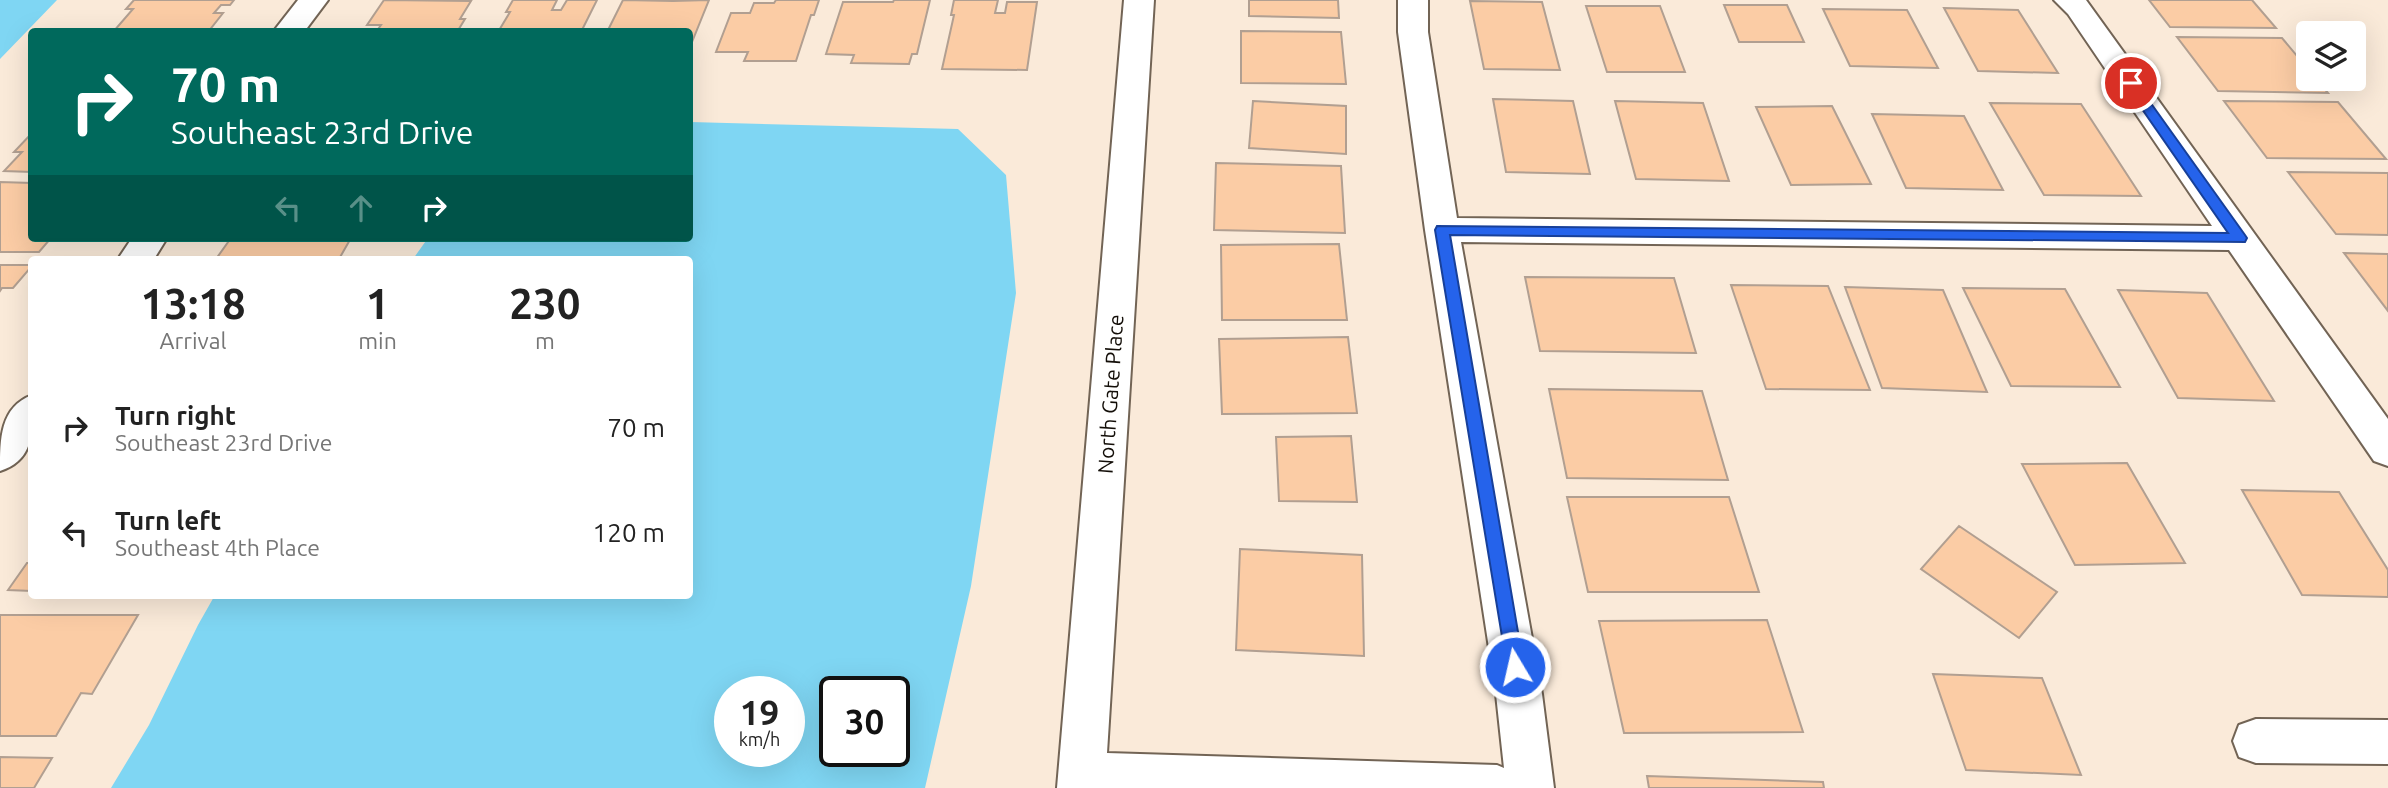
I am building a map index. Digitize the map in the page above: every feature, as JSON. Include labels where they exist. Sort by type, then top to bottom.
[{"type":"street","points":[[291,28],[313,0]]},
{"type":"street","name":"North Gate Place","points":[[1082,782],[1139,0]]},
{"type":"street","points":[[1413,0],[1413,32],[1442,230],[1519,694],[1530,788]]},
{"type":"street","points":[[2069,0],[2078,8],[2388,450]]},
{"type":"street","points":[[1442,230],[2239,238]]},
{"type":"street","points":[[0,455],[28,416]]},
{"type":"street","points":[[2256,741],[2388,742]]},
{"type":"street","points":[[1082,782],[1497,788]]},
{"type":"water","points":[[0,0],[57,0],[28,28],[0,59]]},
{"type":"water","points":[[693,122],[958,129],[1006,175],[1016,293],[971,586],[925,788],[111,788],[149,725],[213,599],[693,599],[693,256],[415,256],[425,242],[693,242]]},
{"type":"building","points":[[134,0],[234,0],[230,5],[221,5],[214,13],[223,13],[211,28],[116,28],[133,9],[126,9]]},
{"type":"building","points":[[384,0],[471,1],[460,19],[465,19],[459,28],[379,28],[381,25],[367,25]]},
{"type":"building","points":[[513,0],[557,0],[552,10],[561,10],[567,0],[597,0],[583,28],[500,28],[510,12],[506,12]]},
{"type":"building","points":[[623,0],[709,0],[693,40],[693,28],[609,28]]},
{"type":"building","points":[[776,0],[819,0],[814,15],[811,15],[796,61],[744,61],[748,52],[716,52],[731,13],[750,13],[754,3],[774,3]]},
{"type":"building","points":[[930,0],[917,54],[912,54],[909,64],[851,63],[854,55],[826,54],[843,2]]},
{"type":"building","points":[[954,0],[998,0],[995,13],[1005,13],[1007,2],[1037,2],[1027,70],[942,69],[954,15],[951,15]]},
{"type":"building","points":[[1249,0],[1338,0],[1339,18],[1249,16]]},
{"type":"building","points":[[2149,0],[2252,0],[2276,28],[2170,27]]},
{"type":"building","points":[[1470,1],[1542,2],[1560,70],[1484,69]]},
{"type":"building","points":[[1724,5],[1787,5],[1804,42],[1739,42]]},
{"type":"building","points":[[1586,6],[1660,6],[1685,72],[1607,72]]},
{"type":"building","points":[[1944,8],[2018,10],[2058,73],[1978,71]]},
{"type":"building","points":[[1823,9],[1907,10],[1938,68],[1850,66]]},
{"type":"building","points":[[1241,31],[1341,32],[1346,84],[1241,83]]},
{"type":"building","points":[[2177,37],[2282,38],[2296,55],[2296,91],[2328,93],[2218,91]]},
{"type":"building","points":[[1493,99],[1573,101],[1590,174],[1506,172]]},
{"type":"building","points":[[1253,101],[1346,106],[1346,154],[1249,148]]},
{"type":"building","points":[[1615,101],[1703,103],[1729,181],[1636,179]]},
{"type":"building","points":[[2224,101],[2338,102],[2386,159],[2267,158]]},
{"type":"building","points":[[1990,103],[2081,104],[2141,196],[2044,195]]},
{"type":"building","points":[[1832,106],[1871,184],[1791,185],[1756,107]]},
{"type":"building","points":[[1872,114],[1964,116],[2003,190],[1906,188]]},
{"type":"building","points":[[28,137],[28,172],[4,171],[22,152],[14,152]]},
{"type":"building","points":[[1216,163],[1341,166],[1345,233],[1214,230]]},
{"type":"building","points":[[2288,172],[2388,173],[2388,235],[2336,234]]},
{"type":"building","points":[[0,182],[28,183],[28,242],[48,242],[39,252],[0,252]]},
{"type":"building","points":[[228,242],[349,242],[341,256],[218,256]]},
{"type":"building","points":[[1339,244],[1347,320],[1222,320],[1221,245]]},
{"type":"building","points":[[2344,253],[2388,254],[2388,311]]},
{"type":"building","points":[[0,265],[28,265],[28,271],[13,288],[2,288],[0,291]]},
{"type":"building","points":[[1525,277],[1674,278],[1696,353],[1540,351]]},
{"type":"building","points":[[1731,285],[1828,286],[1870,390],[1766,389]]},
{"type":"building","points":[[1845,287],[1943,290],[1987,392],[1882,388]]},
{"type":"building","points":[[1963,288],[2065,289],[2120,387],[2011,386]]},
{"type":"building","points":[[2118,290],[2207,293],[2274,401],[2178,398]]},
{"type":"building","points":[[1348,337],[1357,413],[1222,414],[1219,339]]},
{"type":"building","points":[[1549,389],[1702,391],[1728,480],[1567,478]]},
{"type":"building","points":[[1351,436],[1357,502],[1279,501],[1276,437]]},
{"type":"building","points":[[2127,463],[2185,563],[2075,565],[2022,464]]},
{"type":"building","points":[[2242,490],[2339,492],[2388,570],[2388,597],[2302,595]]},
{"type":"building","points":[[1567,497],[1729,497],[1759,592],[1588,592]]},
{"type":"building","points":[[1959,526],[2057,592],[2019,638],[1921,569]]},
{"type":"building","points":[[1240,549],[1362,555],[1364,656],[1236,650]]},
{"type":"building","points":[[27,563],[28,563],[28,591],[8,590]]},
{"type":"building","points":[[0,615],[138,615],[92,694],[81,693],[56,736],[0,736]]},
{"type":"building","points":[[1767,620],[1803,732],[1624,733],[1599,621]]},
{"type":"building","points":[[1933,674],[2042,678],[2081,775],[1966,770]]},
{"type":"building","points":[[0,757],[52,758],[34,788],[0,788]]},
{"type":"building","points":[[1647,776],[1823,782],[1824,788],[1649,788]]},
{"type":"route","points":[[1515,667],[1442,230],[2239,238],[2131,83]]}]
